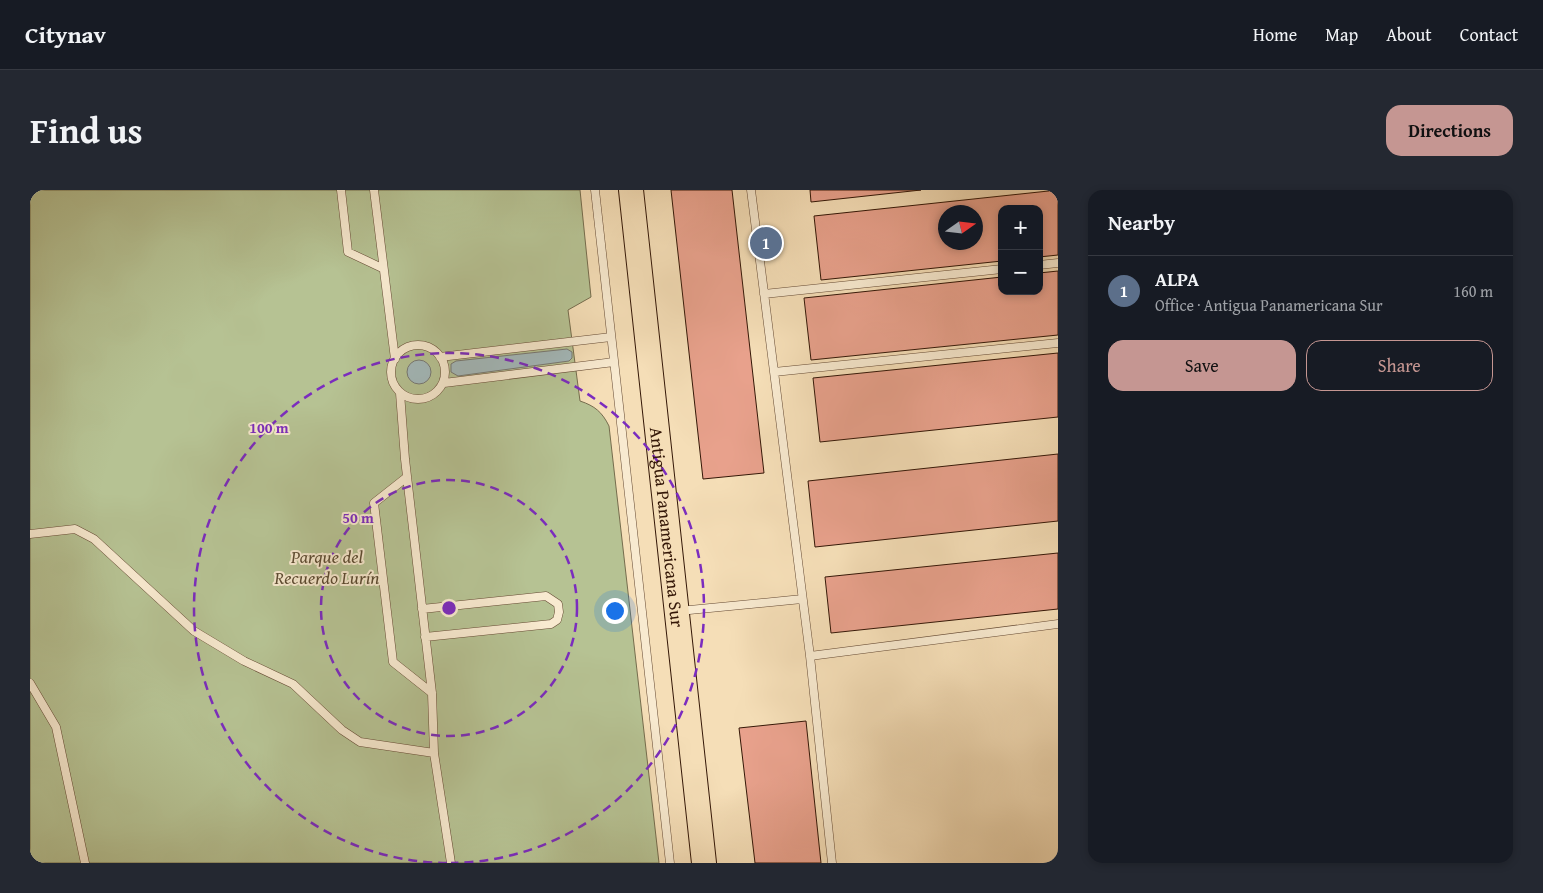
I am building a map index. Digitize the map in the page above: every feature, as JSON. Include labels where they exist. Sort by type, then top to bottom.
[{"type":"main road","name":"Antigua Panamericana Sur","points":[[631,190],[704,863]]},
{"type":"lane","points":[[341,190],[348,252],[382,268]]},
{"type":"lane","points":[[374,190],[382,268],[395,359],[392,378],[400,393],[407,477],[432,694],[434,753],[451,863]]},
{"type":"lane","points":[[595,190],[670,863]]},
{"type":"lane","points":[[752,190],[810,656],[832,863]]},
{"type":"lane","points":[[1043,265],[1058,263]]},
{"type":"lane","points":[[764,294],[998,269]]},
{"type":"lane","points":[[440,357],[611,337]]},
{"type":"lane","points":[[774,372],[1058,343]]},
{"type":"lane","points":[[395,359],[400,352],[415,345],[432,349],[440,357],[445,368],[444,383],[433,396],[416,400],[400,393]]},
{"type":"lane","points":[[444,383],[614,362]]},
{"type":"lane","points":[[407,477],[374,502],[393,662],[432,694]]},
{"type":"lane","points":[[30,534],[75,529],[94,539],[194,631],[244,661],[293,684],[342,730],[360,742],[434,753]]},
{"type":"lane","points":[[422,609],[546,596],[558,604],[559,612],[557,620],[551,624],[425,636]]},
{"type":"lane","points":[[677,611],[802,599]]},
{"type":"lane","points":[[810,656],[1058,624]]},
{"type":"lane","points":[[30,683],[56,727],[85,863]]},
{"type":"green space","name":"Parque del Recuerdo Lurín","points":[[30,190],[580,190],[591,297],[568,310],[580,401],[598,410],[609,426],[659,863],[30,863]]},
{"type":"shaded area","points":[[567,349],[572,352],[572,358],[569,361],[458,376],[451,372],[451,364],[456,361]]},
{"type":"shaded area","points":[[419,360],[427,364],[431,372],[427,380],[419,384],[411,380],[407,372],[411,364]]},
{"type":"building","points":[[671,190],[732,190],[764,473],[703,479]]},
{"type":"building","points":[[810,190],[921,190],[811,202]]},
{"type":"building","points":[[1058,190],[1058,255],[1043,257],[1043,205],[998,205],[998,261],[821,280],[814,216]]},
{"type":"building","points":[[1058,271],[1058,335],[811,360],[804,298],[998,277],[998,295],[1043,295],[1043,273]]},
{"type":"building","points":[[1058,353],[1058,417],[820,442],[813,378]]},
{"type":"building","points":[[1058,454],[1058,521],[815,547],[808,481]]},
{"type":"building","points":[[1058,553],[1058,609],[831,633],[825,577]]},
{"type":"building","points":[[806,721],[821,863],[755,863],[739,728]]},
{"type":"place","name":"ALPA","points":[[766,243]]}]
